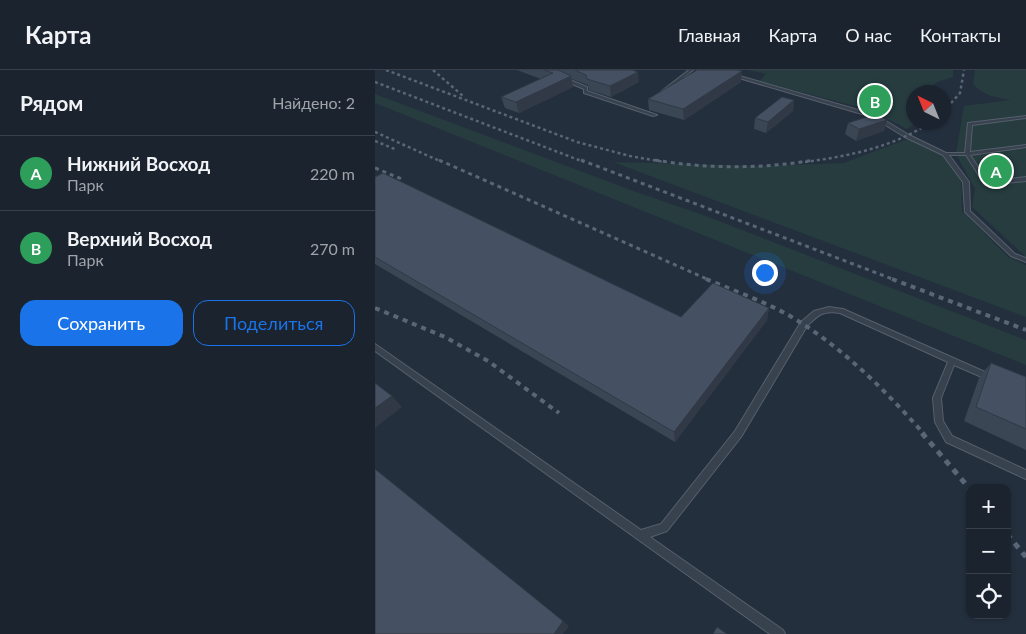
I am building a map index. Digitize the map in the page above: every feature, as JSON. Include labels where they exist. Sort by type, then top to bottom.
[{"type":"lane","points":[[559,70],[561,78],[586,88],[585,92],[655,115]]},
{"type":"lane","points":[[657,96],[691,70]]},
{"type":"lane","points":[[739,70],[733,75],[874,116],[945,154],[966,182],[967,211],[1013,255],[1026,260]]},
{"type":"lane","points":[[1026,117],[970,124],[967,154],[987,184],[1026,179]]},
{"type":"lane","points":[[945,154],[967,154],[1026,146]]},
{"type":"lane","points":[[640,535],[663,528],[738,434],[804,324],[817,311],[826,308],[841,311],[1001,382]]},
{"type":"lane","points":[[375,347],[779,634]]},
{"type":"lane","points":[[952,361],[937,398],[939,422],[949,439],[1026,475]]},
{"type":"green space","points":[[748,70],[953,70],[953,77],[937,82],[934,85],[906,85],[906,128],[870,110],[759,81],[766,74]]},
{"type":"green space","points":[[975,70],[1026,70],[1026,257],[972,207],[975,189],[956,154],[964,106],[1010,100],[990,95],[977,88],[973,84]]},
{"type":"green space","points":[[375,94],[636,192],[703,215],[1026,340],[1026,365],[375,103]]},
{"type":"green space","points":[[910,138],[943,155],[961,181],[962,211],[1008,257],[1026,265],[1026,317],[613,162],[763,166],[844,163]]},
{"type":"building","points":[[544,70],[558,70],[571,76],[516,102],[501,97],[553,73]]},
{"type":"building","points":[[575,70],[632,70],[638,72],[610,86],[587,79],[586,75]]},
{"type":"building","points":[[697,70],[742,71],[683,109],[648,99]]},
{"type":"building","points":[[782,97],[794,100],[768,122],[755,118]]},
{"type":"building","points":[[876,114],[887,120],[859,129],[848,123]]},
{"type":"building","points":[[383,173],[681,317],[713,283],[769,308],[674,432],[375,257],[375,177]]},
{"type":"building","points":[[991,363],[1026,377],[1026,429],[976,407]]},
{"type":"building","points":[[375,383],[392,396],[375,408]]},
{"type":"building","points":[[375,469],[563,621],[554,634],[375,634]]},
{"type":"building","points":[[717,627],[727,634],[713,634]]},
{"type":"railway","points":[[386,70],[577,142],[630,156],[664,162]]},
{"type":"railway","points":[[433,70],[463,96]]},
{"type":"railway","points":[[951,103],[960,93],[964,70]]},
{"type":"railway","points":[[375,82],[584,162]]},
{"type":"railway","points":[[805,162],[871,149],[919,130]]},
{"type":"railway","points":[[375,132],[442,162]]},
{"type":"railway","points":[[375,141],[397,150]]},
{"type":"railway","points":[[439,160],[709,280]]},
{"type":"railway","points":[[581,160],[895,280]]},
{"type":"railway","points":[[655,160],[694,165],[735,167],[775,165],[814,160]]},
{"type":"railway","points":[[375,168],[402,179]]},
{"type":"railway","points":[[706,279],[749,296],[790,316],[809,328],[845,355],[924,434]]},
{"type":"railway","points":[[892,279],[1026,330]]},
{"type":"railway","points":[[375,308],[445,337],[488,361],[559,413]]},
{"type":"railway","points":[[922,433],[966,484]]},
{"type":"railway","points":[[1011,539],[1026,557]]},
{"type":"place","name":"Верхний Восход","points":[[875,101]]},
{"type":"place","name":"Нижний Восход","points":[[996,171]]}]
